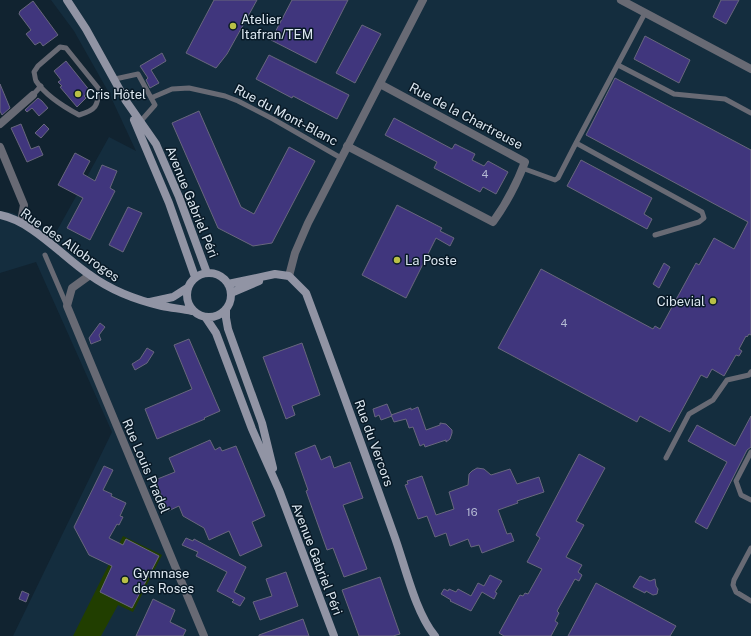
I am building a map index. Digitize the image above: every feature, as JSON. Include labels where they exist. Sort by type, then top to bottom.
[{"type":"main road","name":"Avenue Gabriel Péri","points":[[67,0],[86,29],[126,101],[169,203],[195,277]]},
{"type":"main road","name":"Avenue Gabriel Péri","points":[[126,101],[156,144],[179,197],[207,273]]},
{"type":"main road","name":"Rue des Allobroges","points":[[0,214],[21,222],[90,275],[116,291],[162,306],[192,311]]},
{"type":"main road","points":[[207,273],[219,275],[228,284],[231,299],[226,309],[217,316],[206,318],[192,311],[186,298],[188,288],[195,277],[207,273]]},
{"type":"main road","points":[[228,284],[275,274],[289,276]]},
{"type":"main road","points":[[231,294],[275,274]]},
{"type":"main road","name":"Rue du Vercors","points":[[289,276],[306,293],[419,608],[425,621],[435,636]]},
{"type":"main road","name":"Rue des Allobroges","points":[[150,302],[173,297],[188,288]]},
{"type":"main road","name":"Avenue Gabriel Péri","points":[[226,309],[228,329],[262,423],[279,490]]},
{"type":"main road","name":"Avenue Gabriel Péri","points":[[206,318],[216,333],[252,429],[279,490],[334,636]]},
{"type":"street","name":"Rue du Mont-Blanc","points":[[289,276],[295,253],[305,229],[423,0]]},
{"type":"street","points":[[621,0],[751,69]]},
{"type":"street","name":"Rue de la Chartreuse","points":[[347,146],[493,222],[502,210],[525,162],[380,84]]},
{"type":"street","points":[[0,124],[32,95]]},
{"type":"street","points":[[0,147],[24,205],[21,222]]},
{"type":"street","points":[[67,306],[72,288],[90,275]]},
{"type":"street","name":"Rue Louis Pradel","points":[[67,306],[204,636]]},
{"type":"lane","points":[[522,168],[556,180],[558,178],[645,13]]},
{"type":"lane","points":[[60,47],[66,48],[99,89],[98,102],[90,111],[79,115],[65,107],[41,86],[36,80],[34,72],[38,66],[60,47]]},
{"type":"lane","points":[[618,65],[674,94],[725,99],[751,113]]},
{"type":"lane","points":[[115,79],[138,74],[154,105],[140,122]]},
{"type":"lane","points":[[32,95],[41,86]]},
{"type":"lane","name":"Rue du Mont-Blanc","points":[[151,98],[172,89],[189,88],[225,96],[273,119],[341,158]]},
{"type":"lane","points":[[576,144],[702,212],[704,218],[699,222],[655,235]]},
{"type":"lane","name":"Rue Louis Pradel","points":[[45,255],[67,306]]},
{"type":"lane","points":[[666,458],[690,414],[713,400],[727,380],[749,375],[751,372]]},
{"type":"lane","points":[[751,452],[736,481],[741,495],[751,500]]},
{"type":"lane","points":[[751,548],[732,585],[736,592],[751,600]]},
{"type":"shaded area","points":[[51,0],[751,0],[751,636],[13,636],[112,432],[36,262],[0,273],[0,211],[13,213],[38,224],[54,236],[109,137],[136,151],[109,93],[74,31]]},
{"type":"green space","name":"Gymnase des Roses","points":[[123,536],[162,555],[133,612],[118,605],[101,636],[73,636]]},
{"type":"building","points":[[214,0],[257,0],[227,54],[216,68],[186,53]]},
{"type":"building","points":[[292,0],[348,0],[316,63],[271,40]]},
{"type":"building","points":[[721,0],[739,0],[726,24],[713,17]]},
{"type":"building","points":[[33,1],[58,35],[43,46],[40,42],[35,45],[26,34],[31,30],[19,14],[20,11]]},
{"type":"building","points":[[362,25],[381,34],[355,83],[336,73]]},
{"type":"building","points":[[645,36],[690,60],[679,83],[634,59]]},
{"type":"building","points":[[162,53],[166,61],[151,70],[159,83],[150,88],[146,80],[148,78],[140,66]]},
{"type":"building","points":[[269,55],[349,95],[337,119],[256,79]]},
{"type":"building","points":[[66,61],[90,91],[84,96],[86,98],[77,107],[60,87],[62,86],[58,82],[61,80],[54,71]]},
{"type":"building","points":[[615,78],[751,150],[751,335],[749,334],[747,337],[746,336],[739,349],[742,351],[739,356],[736,355],[724,376],[712,369],[707,378],[701,375],[670,432],[640,416],[637,422],[498,348],[541,269],[653,329],[655,326],[660,329],[696,263],[699,265],[714,238],[734,249],[748,222],[586,135]]},
{"type":"building","points":[[0,84],[10,108],[2,115],[0,111]]},
{"type":"building","points":[[38,98],[48,108],[39,116],[32,108],[27,112],[25,110]]},
{"type":"building","points":[[199,111],[241,207],[254,214],[289,147],[315,161],[272,243],[253,246],[218,228],[172,123]]},
{"type":"building","points":[[394,118],[452,149],[455,144],[475,154],[472,160],[484,166],[488,161],[508,172],[496,194],[483,187],[480,192],[434,168],[437,162],[385,135]]},
{"type":"building","points":[[21,124],[31,149],[39,146],[43,155],[27,162],[11,128]]},
{"type":"building","points":[[44,124],[49,129],[41,138],[35,133]]},
{"type":"building","points":[[75,153],[90,161],[83,174],[95,181],[102,165],[117,171],[110,188],[115,191],[90,240],[67,228],[83,198],[58,185]]},
{"type":"building","points":[[581,160],[652,198],[644,214],[652,219],[647,229],[567,186]]},
{"type":"building","name":"La Poste","points":[[397,205],[442,228],[440,231],[454,238],[450,246],[436,238],[406,298],[362,275]]},
{"type":"building","points":[[128,207],[142,213],[123,252],[109,245]]},
{"type":"building","points":[[664,263],[670,267],[659,288],[653,284]]},
{"type":"building","points":[[100,323],[105,327],[99,335],[101,340],[91,344],[89,338]]},
{"type":"building","points":[[189,339],[220,411],[204,418],[205,419],[157,439],[145,409],[192,389],[174,345]]},
{"type":"building","points":[[302,343],[320,395],[292,406],[295,415],[286,419],[263,357]]},
{"type":"building","points":[[147,348],[154,352],[147,363],[135,370],[132,364],[140,359]]},
{"type":"building","points":[[387,404],[392,416],[381,420],[379,415],[375,417],[373,409]]},
{"type":"building","points":[[418,407],[426,430],[440,425],[440,423],[446,424],[452,430],[450,439],[446,442],[446,440],[425,447],[424,444],[420,446],[413,427],[409,428],[406,419],[394,422],[391,415]]},
{"type":"building","points":[[751,416],[751,447],[747,450],[707,529],[695,522],[727,462],[688,441],[697,425],[735,446]]},
{"type":"building","points":[[210,440],[215,450],[220,447],[222,451],[236,446],[265,516],[252,522],[262,546],[240,556],[229,531],[209,540],[204,528],[183,516],[179,506],[168,511],[155,480],[175,472],[169,458]]},
{"type":"building","points":[[315,445],[321,460],[330,456],[334,468],[350,462],[363,498],[343,505],[367,569],[344,577],[333,548],[327,550],[306,491],[308,490],[295,453]]},
{"type":"building","points":[[579,454],[605,468],[576,521],[584,525],[566,557],[582,565],[578,572],[582,575],[579,581],[575,579],[557,611],[559,613],[555,621],[558,623],[551,636],[504,636],[499,633],[520,595],[523,596],[525,593],[528,594],[542,569],[527,562],[540,538],[536,535]]},
{"type":"building","points":[[104,466],[113,470],[103,490],[112,494],[111,496],[126,503],[120,516],[123,517],[109,538],[123,545],[126,539],[159,556],[132,608],[100,592],[112,566],[89,555],[74,527]]},
{"type":"building","points":[[477,468],[484,469],[491,475],[510,469],[517,484],[539,477],[544,492],[517,501],[518,503],[498,510],[507,534],[511,533],[514,541],[482,553],[479,545],[471,547],[468,539],[450,546],[446,533],[435,537],[427,516],[418,519],[405,485],[408,484],[407,481],[422,476],[436,515],[454,509],[449,492],[468,485],[469,474]]},
{"type":"building","points":[[186,538],[193,541],[194,539],[246,567],[234,592],[245,598],[240,606],[232,602],[234,600],[217,591],[227,572],[196,556],[198,552],[182,545]]},
{"type":"building","points":[[286,572],[298,606],[260,620],[253,602],[272,596],[266,579]]},
{"type":"building","points":[[490,575],[502,581],[495,592],[497,593],[494,599],[482,592],[471,611],[450,601],[451,600],[441,594],[444,589],[448,591],[449,589],[456,592],[458,589],[471,596],[478,583],[484,586]]},
{"type":"building","points":[[640,576],[650,581],[655,579],[658,589],[657,594],[653,595],[646,591],[645,593],[633,587]]},
{"type":"building","points":[[380,577],[400,634],[393,636],[359,636],[342,590]]},
{"type":"building","points":[[596,583],[676,626],[670,636],[568,636]]},
{"type":"building","points":[[22,591],[29,594],[26,602],[19,599]]},
{"type":"building","points":[[153,599],[175,610],[170,622],[186,630],[183,636],[136,636]]},
{"type":"building","points":[[303,619],[309,636],[259,636],[259,635]]},
{"type":"place","name":"Atelier Itafran/TEM","points":[[233,26]]},
{"type":"place","name":"Cris Hôtel","points":[[78,94]]},
{"type":"place","name":"La Poste","points":[[397,260]]},
{"type":"place","name":"Cibevial","points":[[713,301]]},
{"type":"place","name":"Gymnase des Roses","points":[[125,580]]}]
